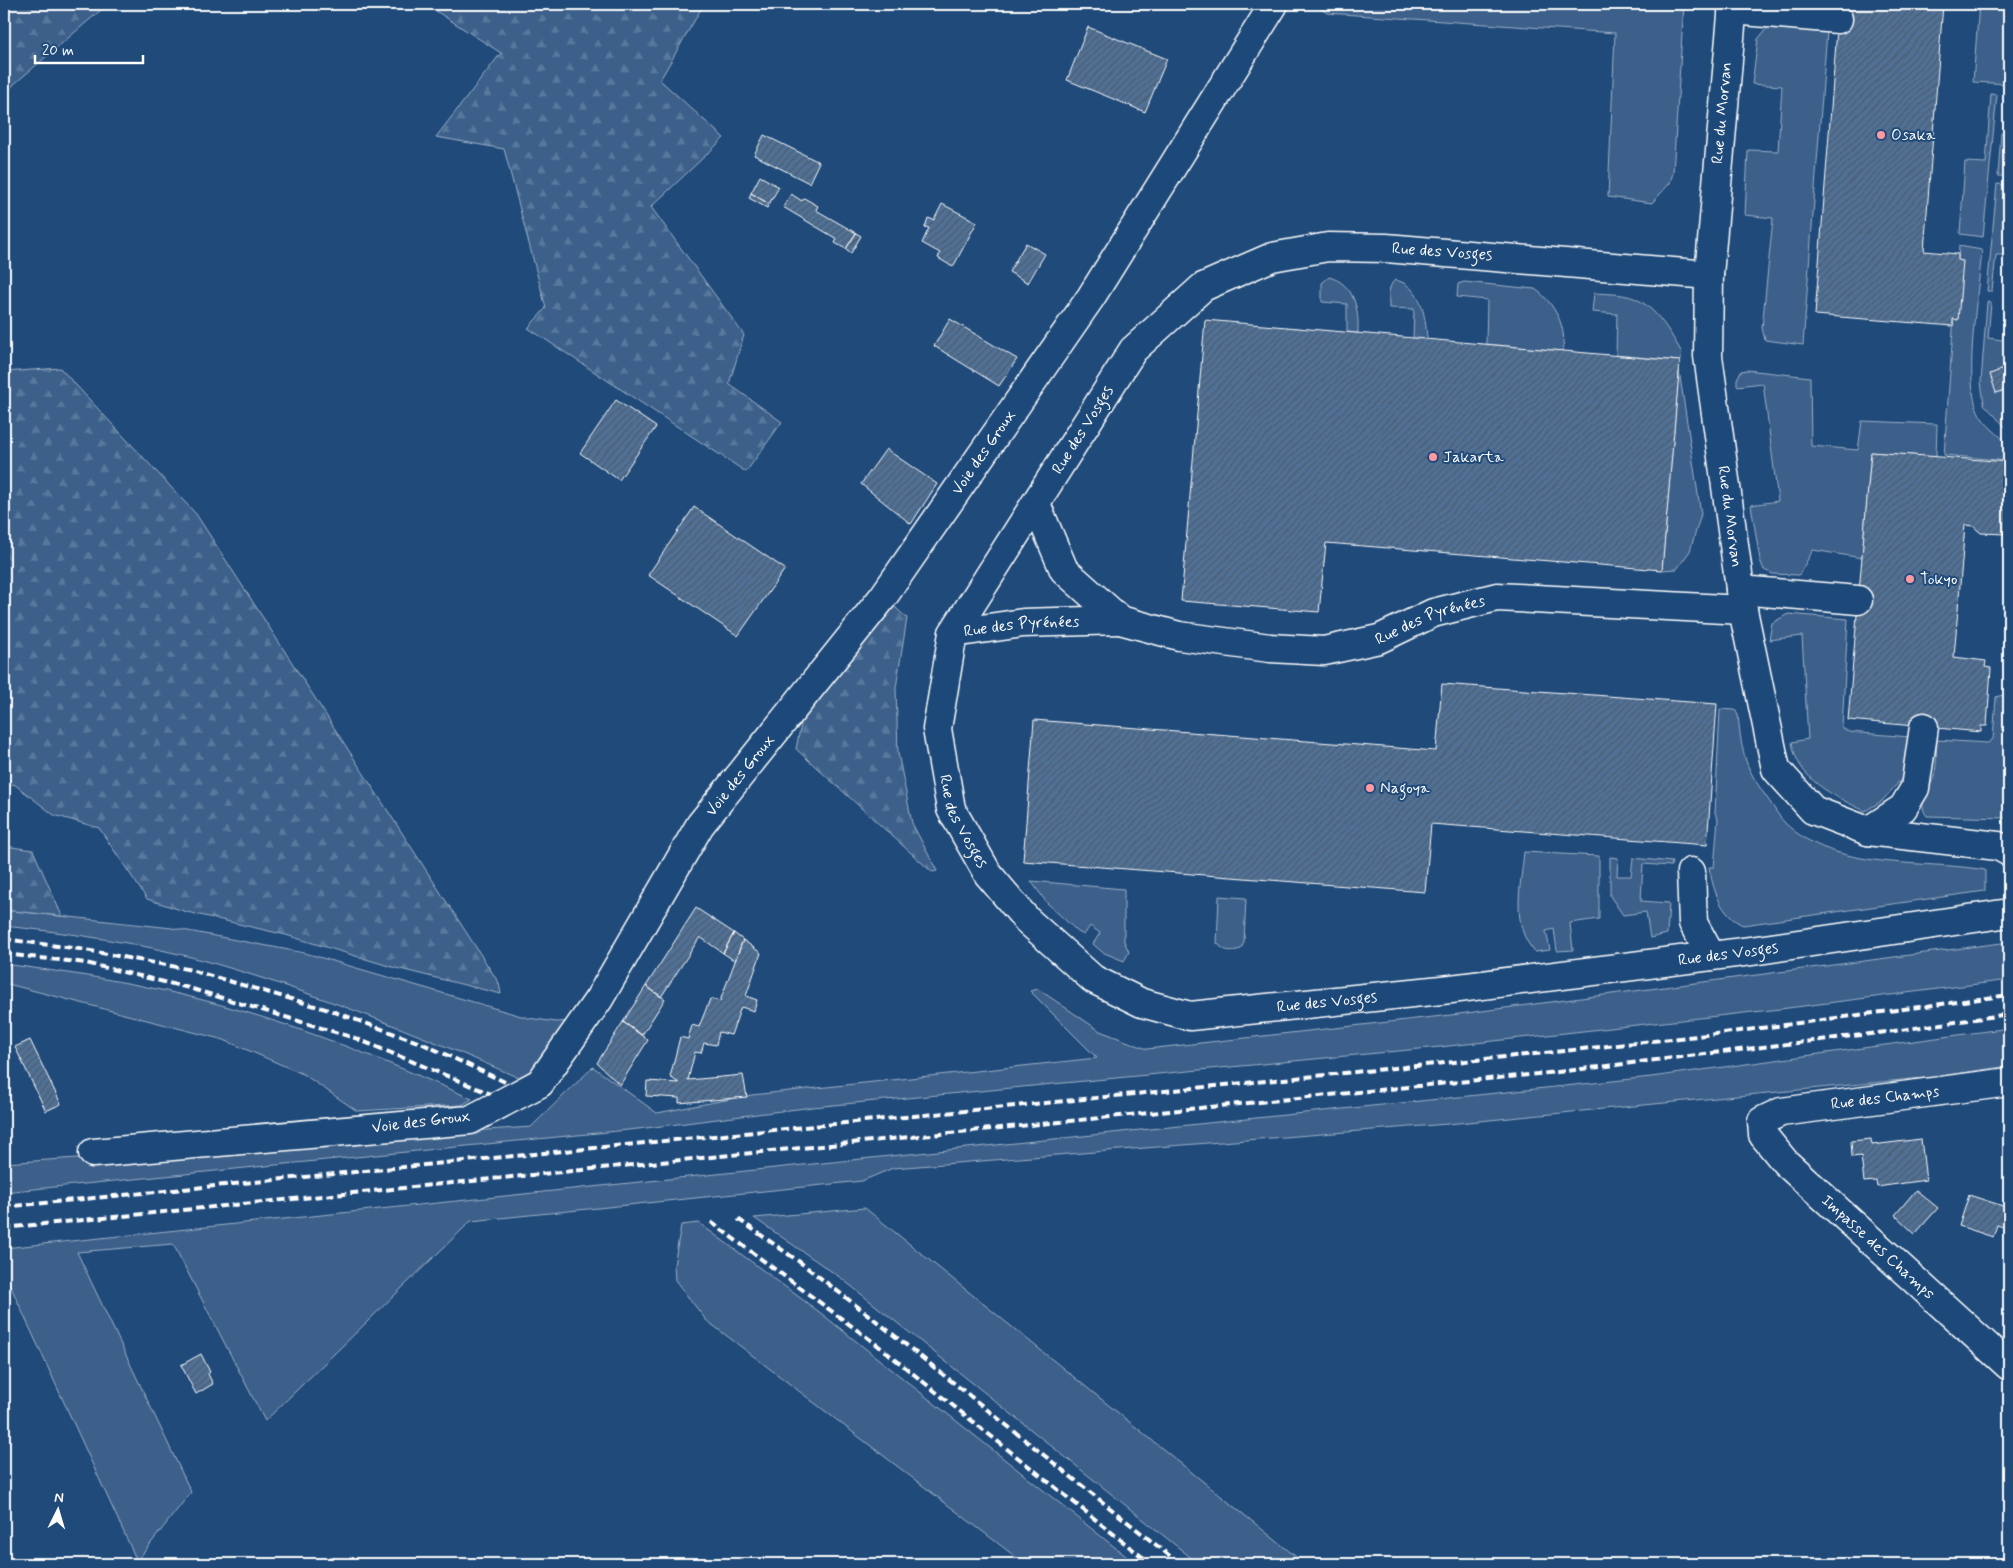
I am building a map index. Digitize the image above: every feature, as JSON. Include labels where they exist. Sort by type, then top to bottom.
[{"type":"street","name":"Voie des Groux","points":[[93,1153],[470,1120],[540,1083],[599,999],[700,825],[884,597],[1091,297],[1274,4]]},
{"type":"street","points":[[1733,7],[1838,19]]},
{"type":"street","name":"Rue du Morvan","points":[[1733,7],[1709,275],[1708,356],[1741,600],[1776,769],[1813,810],[1868,831],[1998,846],[2009,852]]},
{"type":"street","name":"Rue des Vosges","points":[[1709,275],[1386,248],[1328,247],[1272,257],[1203,287],[1133,350],[954,633],[937,729],[951,809],[988,874],[1026,920],[1093,979],[1142,1003],[1190,1016],[1452,989],[1711,956],[2009,913]]},
{"type":"street","name":"Rue des Pyrénées","points":[[1036,504],[1064,570],[1120,620]]},
{"type":"street","name":"Rue des Pyrénées","points":[[954,633],[1023,623],[1120,620],[1179,636],[1270,648],[1324,651],[1379,639],[1433,613],[1497,597],[1858,600]]},
{"type":"street","points":[[1868,831],[1904,808],[1915,788],[1924,727]]},
{"type":"street","points":[[1691,872],[1693,923],[1711,956]]},
{"type":"street","name":"Rue des Champs","points":[[1762,1121],[1781,1112],[2009,1082]]},
{"type":"street","name":"Impasse des Champs","points":[[1762,1121],[1763,1135],[1785,1162],[2009,1366]]},
{"type":"green space","points":[[4,4],[108,4],[13,85],[4,99]]},
{"type":"green space","points":[[425,4],[704,4],[660,80],[724,138],[651,207],[744,335],[729,384],[782,422],[746,472],[528,328],[546,308],[504,149],[436,137],[501,53]]},
{"type":"green space","points":[[1313,4],[1684,4],[1673,173],[1670,183],[1652,203],[1608,197],[1615,33],[1327,13]]},
{"type":"green space","points":[[1979,4],[2009,4],[2009,84],[1973,82]]},
{"type":"green space","points":[[1768,27],[1827,31],[1803,345],[1765,340],[1762,328],[1773,218],[1745,215],[1748,150],[1778,151],[1782,86],[1752,84],[1758,39]]},
{"type":"green space","points":[[1991,94],[1997,95],[1983,237],[1960,234],[1965,162],[1986,163]]},
{"type":"green space","points":[[2001,133],[2009,134],[2009,176],[1998,176]]},
{"type":"green space","points":[[1997,184],[2009,185],[2009,255],[1996,255],[1992,291],[1987,291]]},
{"type":"green space","points":[[1959,246],[1982,250],[1973,333],[1972,378],[1974,396],[1978,411],[1984,421],[2009,445],[2009,461],[1944,455]]},
{"type":"green space","points":[[1329,277],[1345,285],[1354,299],[1358,316],[1358,333],[1347,332],[1347,304],[1322,302],[1322,283]]},
{"type":"green space","points":[[1395,280],[1411,288],[1416,295],[1423,312],[1427,339],[1413,338],[1414,309],[1389,308],[1390,289]]},
{"type":"green space","points":[[1464,282],[1535,289],[1548,301],[1558,316],[1563,334],[1564,343],[1562,351],[1486,344],[1487,300],[1457,297],[1458,284]]},
{"type":"green space","points":[[1594,293],[1617,294],[1635,298],[1647,305],[1659,317],[1674,339],[1682,353],[1680,361],[1616,355],[1617,314],[1592,312]]},
{"type":"green space","points":[[1987,302],[1991,303],[1988,338],[2009,341],[2009,431],[1984,404],[1981,382]]},
{"type":"green space","points":[[60,368],[196,514],[499,983],[501,994],[392,967],[286,935],[187,912],[147,899],[99,828],[54,815],[14,784],[4,789],[4,372]]},
{"type":"green space","points":[[1679,370],[1701,514],[1690,551],[1677,569],[1662,570]]},
{"type":"green space","points":[[1747,370],[1810,377],[1811,446],[1858,450],[1862,421],[1937,424],[1936,457],[1871,452],[1862,558],[1813,550],[1799,575],[1773,574],[1764,570],[1760,560],[1751,505],[1778,501],[1763,383],[1737,386],[1737,379],[1741,371]]},
{"type":"green space","points":[[886,599],[907,618],[896,688],[898,753],[912,823],[937,871],[932,872],[796,749],[807,694]]},
{"type":"green space","points":[[1788,614],[1848,619],[1842,728],[1849,732],[1910,737],[1905,775],[1882,801],[1865,811],[1830,793],[1809,777],[1795,755],[1792,742],[1808,739],[1802,636],[1769,640],[1772,623]]},
{"type":"green space","points":[[2009,693],[2008,818],[1927,816],[1923,805],[1934,778],[1937,740],[1988,743],[1993,739],[1996,697]]},
{"type":"green space","points":[[1720,709],[1735,710],[1738,715],[1743,752],[1755,780],[1783,821],[1805,839],[1854,857],[1985,870],[1985,891],[1743,925],[1735,921],[1719,901],[1709,867],[1714,867],[1718,819],[1715,813]]},
{"type":"green space","points":[[4,846],[33,850],[62,916],[4,910]]},
{"type":"green space","points":[[1524,852],[1599,856],[1599,919],[1570,923],[1573,950],[1557,951],[1554,929],[1546,931],[1550,950],[1535,952],[1527,942],[1522,930],[1519,905]]},
{"type":"green space","points":[[1610,857],[1618,858],[1617,876],[1631,876],[1633,858],[1672,862],[1671,866],[1643,864],[1641,901],[1669,903],[1667,934],[1650,938],[1646,912],[1623,915],[1610,896]]},
{"type":"green space","points":[[1031,881],[1124,889],[1124,941],[1129,952],[1124,961],[1102,952],[1093,944],[1100,933],[1090,926],[1084,935],[1078,932],[1047,903]]},
{"type":"green space","points":[[1219,896],[1246,898],[1244,942],[1241,949],[1228,950],[1217,943]]},
{"type":"green space","points":[[4,910],[172,928],[305,953],[528,1018],[556,1022],[578,1021],[567,1046],[519,1078],[364,1014],[286,986],[206,961],[106,939],[4,926]]},
{"type":"green space","points":[[2009,942],[2009,980],[1780,1009],[1440,1047],[813,1107],[638,1129],[4,1192],[4,1163],[531,1127],[593,1067],[657,1113],[752,1095],[1097,1058],[1030,991],[1038,989],[1100,1031],[1147,1049],[1451,1015]]},
{"type":"green space","points":[[4,964],[118,981],[187,996],[260,1016],[368,1055],[472,1099],[462,1105],[357,1111],[303,1074],[224,1040],[4,983]]},
{"type":"green space","points":[[2009,1028],[2009,1066],[1933,1077],[1448,1124],[893,1168],[862,1181],[471,1221],[265,1421],[173,1244],[77,1252],[191,1492],[137,1561],[4,1272],[4,1248],[1651,1077]]},
{"type":"green space","points":[[865,1208],[1305,1564],[1199,1564],[841,1278],[754,1218]]},
{"type":"green space","points":[[699,1223],[822,1314],[1136,1564],[1025,1564],[706,1320],[675,1280],[674,1265],[681,1225]]},
{"type":"building","name":"Osaka","points":[[1839,4],[1943,4],[1924,251],[1958,254],[1958,260],[1963,261],[1958,320],[1953,319],[1953,326],[1815,315]]},
{"type":"building","points":[[1088,27],[1167,59],[1145,112],[1067,80]]},
{"type":"building","points":[[764,135],[819,162],[809,183],[754,155]]},
{"type":"building","points":[[760,176],[779,187],[769,204],[751,193]]},
{"type":"building","points":[[751,193],[769,204],[767,208],[749,198]]},
{"type":"building","points":[[791,194],[802,201],[804,198],[818,206],[816,210],[856,233],[846,249],[835,243],[837,239],[783,207]]},
{"type":"building","points":[[942,204],[977,222],[953,267],[938,258],[940,253],[922,243],[929,228],[925,227],[928,218],[934,220]]},
{"type":"building","points":[[856,233],[861,236],[851,253],[846,249]]},
{"type":"building","points":[[1026,243],[1045,254],[1028,283],[1009,272]]},
{"type":"building","points":[[950,319],[1017,359],[999,386],[934,346]]},
{"type":"building","name":"Jakarta","points":[[1205,320],[1680,361],[1662,570],[1326,543],[1319,612],[1181,601]]},
{"type":"building","points":[[2009,367],[2009,389],[1996,393],[1990,374]]},
{"type":"building","points":[[616,400],[656,427],[619,480],[580,453]]},
{"type":"building","points":[[886,449],[937,484],[911,524],[861,484]]},
{"type":"building","name":"Tokyo","points":[[1871,452],[2009,462],[2009,530],[2006,529],[2005,534],[1981,533],[1973,526],[1965,525],[1954,657],[1986,661],[1985,667],[1991,668],[1987,726],[1981,726],[1981,732],[1848,720]]},
{"type":"building","points":[[694,507],[785,569],[738,636],[648,575]]},
{"type":"building","name":"Nagoya","points":[[1442,684],[1717,704],[1707,845],[1431,824],[1425,892],[1023,861],[1034,720],[1436,751]]},
{"type":"building","points":[[696,908],[734,933],[723,953],[700,937],[661,997],[646,986]]},
{"type":"building","points":[[734,933],[743,940],[735,961],[723,953]]},
{"type":"building","points":[[743,940],[761,953],[746,996],[757,1000],[754,1011],[741,1007],[731,1035],[719,1032],[716,1045],[704,1043],[701,1053],[695,1052],[688,1080],[743,1075],[747,1097],[679,1103],[679,1098],[646,1096],[647,1081],[679,1083],[670,1077],[680,1037],[688,1039],[692,1025],[699,1027],[710,999],[720,1001]]},
{"type":"building","points":[[646,986],[665,999],[642,1035],[623,1022]]},
{"type":"building","points":[[623,1022],[648,1040],[620,1085],[597,1063]]},
{"type":"building","points":[[30,1040],[61,1104],[46,1111],[15,1047]]},
{"type":"building","points":[[1871,1139],[1872,1145],[1921,1139],[1926,1180],[1877,1187],[1876,1181],[1864,1182],[1861,1156],[1852,1157],[1851,1141]]},
{"type":"building","points":[[1916,1190],[1938,1208],[1915,1234],[1895,1215]]},
{"type":"building","points":[[1969,1195],[2009,1208],[2009,1229],[1997,1225],[1993,1237],[1959,1226]]},
{"type":"building","points":[[201,1354],[210,1372],[208,1374],[213,1384],[196,1394],[181,1365]]},
{"type":"railway","points":[[4,939],[80,949],[187,969],[329,1010],[423,1044],[505,1082]]},
{"type":"railway","points":[[4,954],[86,963],[189,988],[355,1038],[491,1094]]},
{"type":"railway","points":[[4,1207],[1555,1052],[1724,1033],[2009,995]]},
{"type":"railway","points":[[4,1228],[1558,1072],[1894,1031],[2009,1014]]},
{"type":"railway","points":[[738,1219],[801,1263],[875,1320],[1180,1564]]},
{"type":"railway","points":[[711,1222],[876,1344],[1151,1564]]},
{"type":"place","name":"Osaka","points":[[1881,135]]},
{"type":"place","name":"Jakarta","points":[[1433,457]]},
{"type":"place","name":"Tokyo","points":[[1910,579]]},
{"type":"place","name":"Nagoya","points":[[1370,788]]}]
